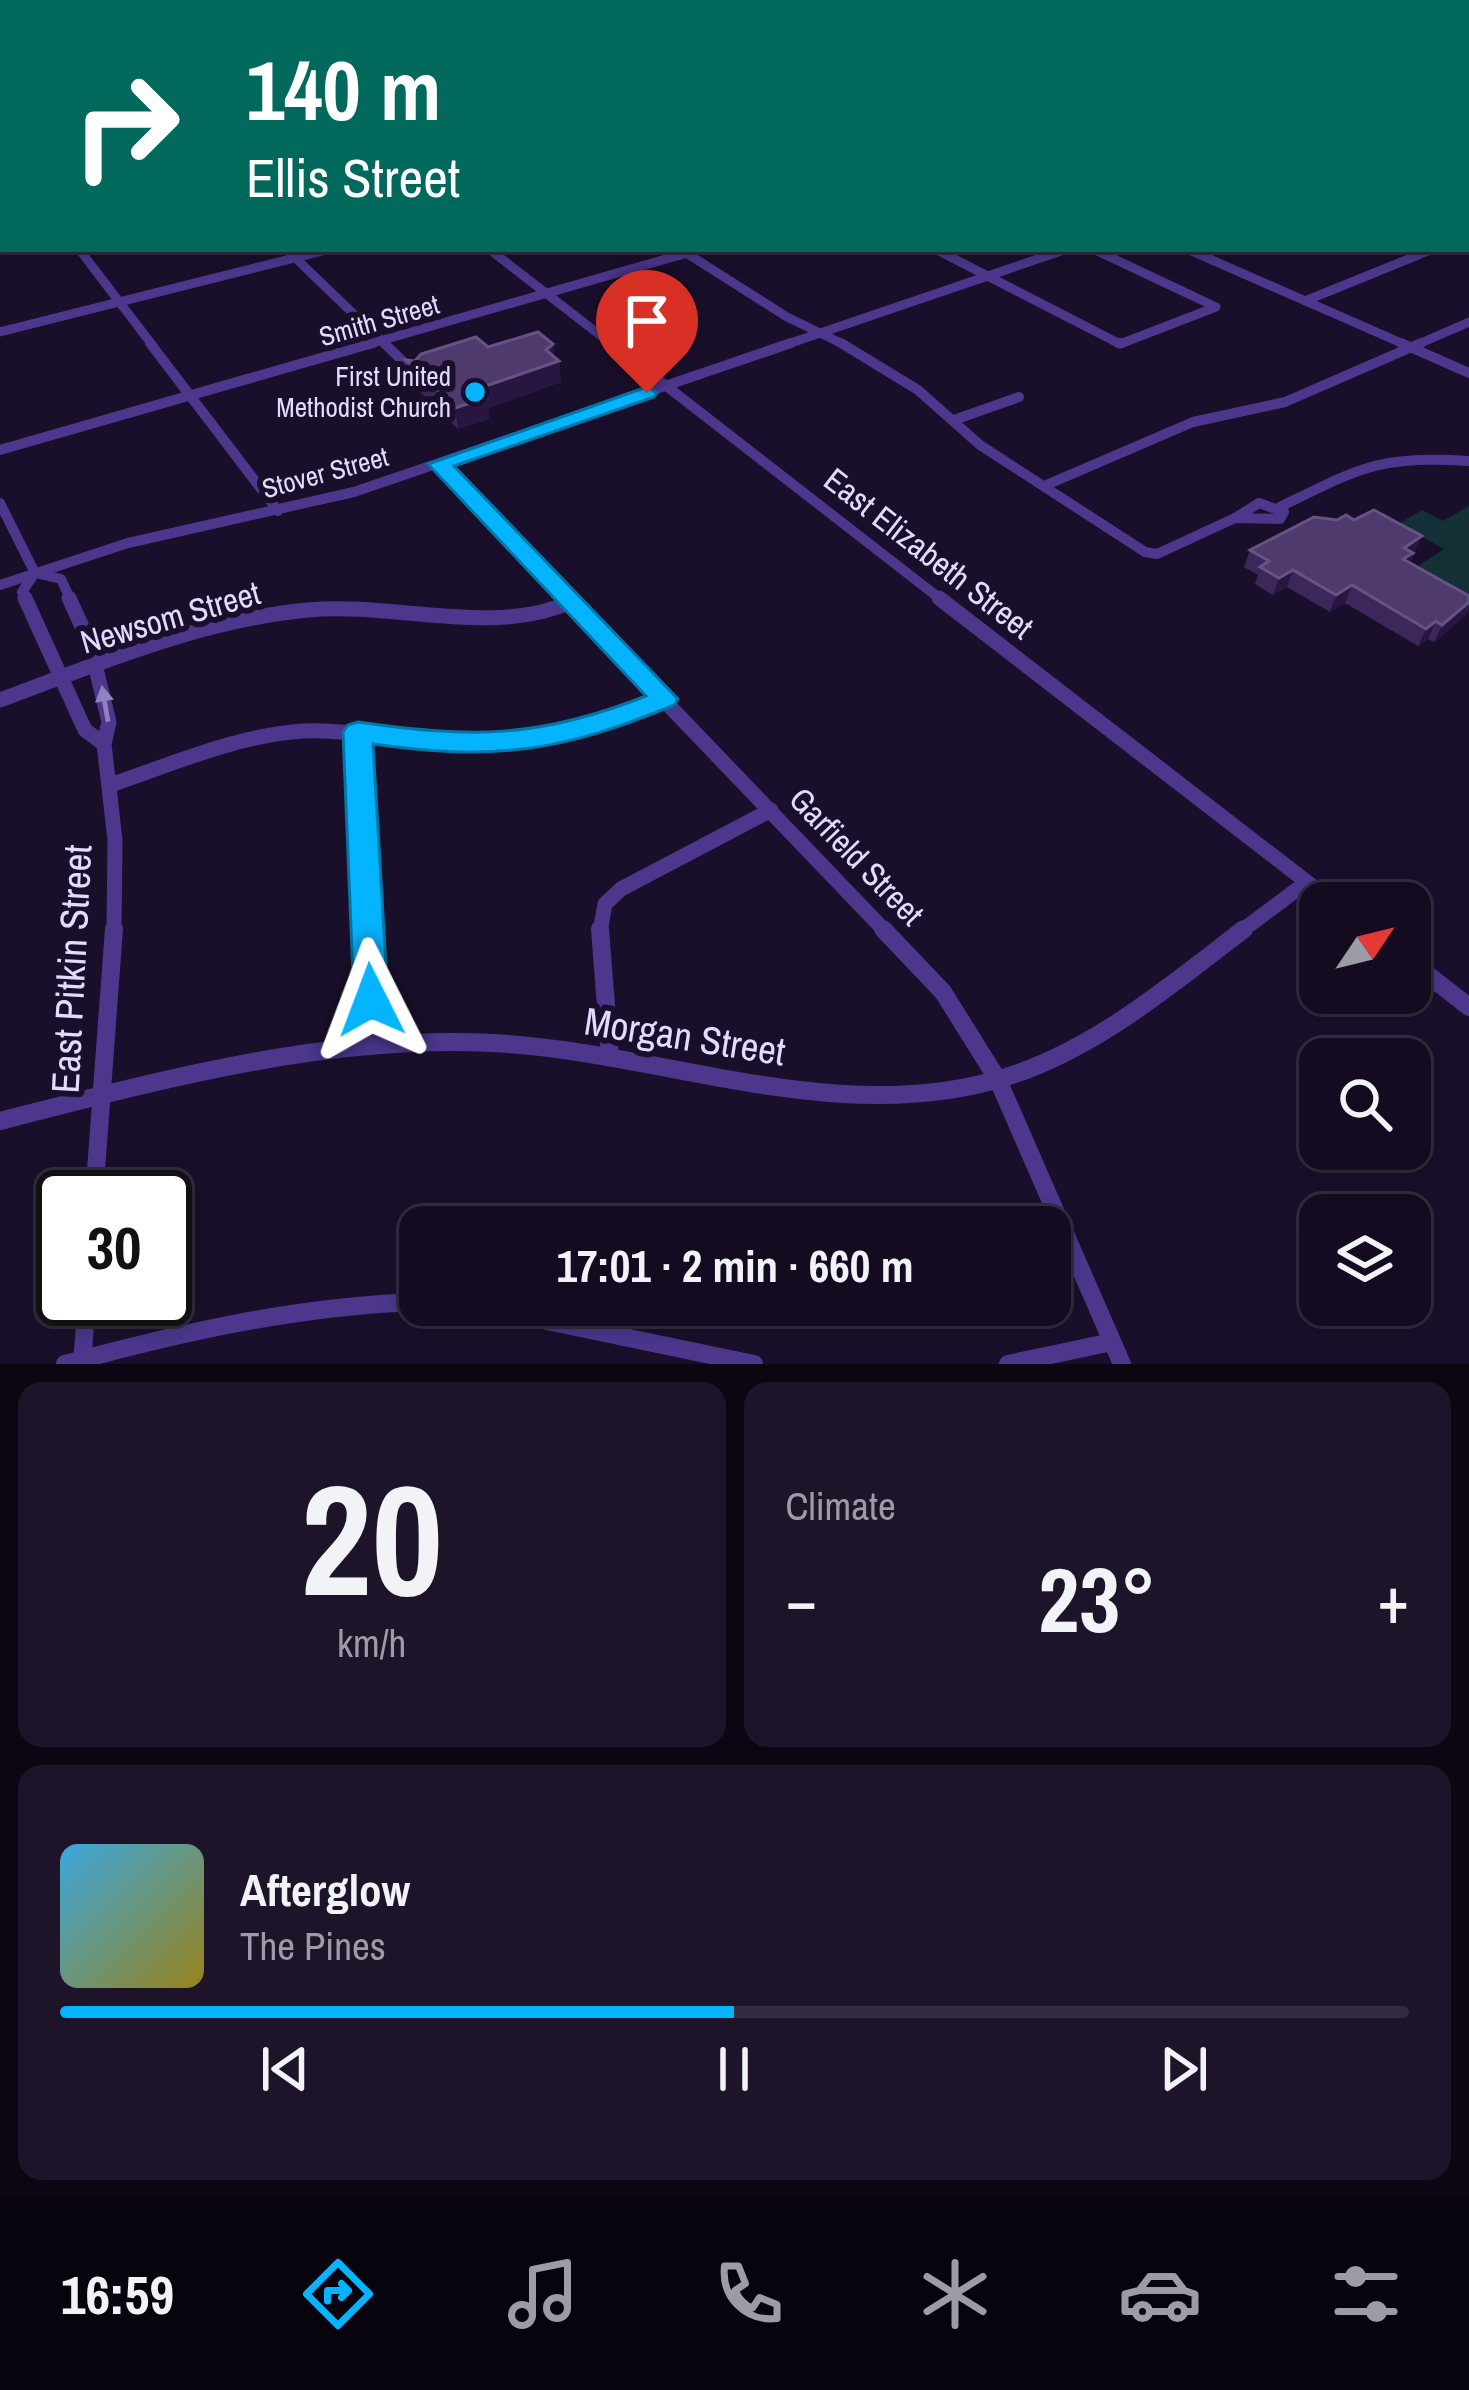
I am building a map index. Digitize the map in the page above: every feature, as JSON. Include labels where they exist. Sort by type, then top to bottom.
[{"type":"street","points":[[81,252],[278,511]]},
{"type":"street","name":"East Elizabeth Street","points":[[493,252],[1307,882]]},
{"type":"street","name":"Smith Street","points":[[0,450],[680,252]]},
{"type":"street","points":[[685,252],[787,317],[918,390],[980,446],[1145,552],[1157,554],[1235,518],[1251,505],[1280,507],[1371,464],[1412,457],[1469,461]]},
{"type":"street","points":[[941,252],[1120,344],[1216,307],[1100,252]]},
{"type":"street","name":"Stover Street","points":[[0,585],[128,543],[278,511],[439,464],[1058,252]]},
{"type":"street","points":[[1194,252],[1469,373]]},
{"type":"street","points":[[1305,301],[1426,252]]},
{"type":"street","points":[[0,332],[290,253],[415,374]]},
{"type":"street","points":[[1043,486],[1176,428],[1285,401],[1469,322]]},
{"type":"street","points":[[954,420],[1019,397]]},
{"type":"street","name":"Garfield Street","points":[[439,464],[925,970],[998,1080],[1122,1364]]},
{"type":"street","name":"East Pitkin Street","points":[[0,503],[35,573]]},
{"type":"street","name":"East Pitkin Street","points":[[35,573],[61,579],[96,664],[109,722],[104,744],[115,915],[96,1170]]},
{"type":"street","name":"East Pitkin Street","points":[[35,573],[22,592],[85,730],[104,744]]},
{"type":"street","name":"Newsom Street","points":[[0,700],[186,634],[299,611],[394,609],[500,622],[544,614],[571,602]]},
{"type":"street","points":[[110,785],[243,739],[306,731],[358,732],[434,744],[502,744],[590,729],[664,699]]},
{"type":"street","points":[[358,732],[374,1044]]},
{"type":"street","points":[[610,1057],[600,926],[605,904],[621,889],[771,810]]},
{"type":"street","name":"Morgan Street","points":[[0,1120],[262,1059],[374,1044],[496,1043],[830,1092],[881,1095],[958,1089],[998,1080],[1081,1046],[1299,888]]},
{"type":"street","points":[[1431,978],[1469,1007]]},
{"type":"street","points":[[82,1326],[76,1362],[274,1312],[399,1303]]},
{"type":"street","points":[[591,1326],[682,1351],[754,1364]]},
{"type":"street","points":[[1007,1364],[1112,1342]]},
{"type":"green space","points":[[1469,506],[1469,605],[1415,568],[1444,549],[1398,524],[1422,510],[1443,521]]},
{"type":"building","points":[[538,332],[553,344],[546,350],[559,361],[477,389],[486,398],[455,408],[406,360],[415,361],[421,354],[476,337],[488,347]]},
{"type":"building","points":[[1374,510],[1422,536],[1404,548],[1413,553],[1403,559],[1469,596],[1469,602],[1442,625],[1436,621],[1426,629],[1352,585],[1336,595],[1293,570],[1279,578],[1260,567],[1269,561],[1250,550],[1314,517],[1337,520],[1346,515],[1354,520]]},
{"type":"place","name":"First United Methodist Church","points":[[475,392]]},
{"type":"route","points":[[371,1000],[358,732],[449,745],[502,744],[590,729],[664,699],[439,464],[647,393]]}]
